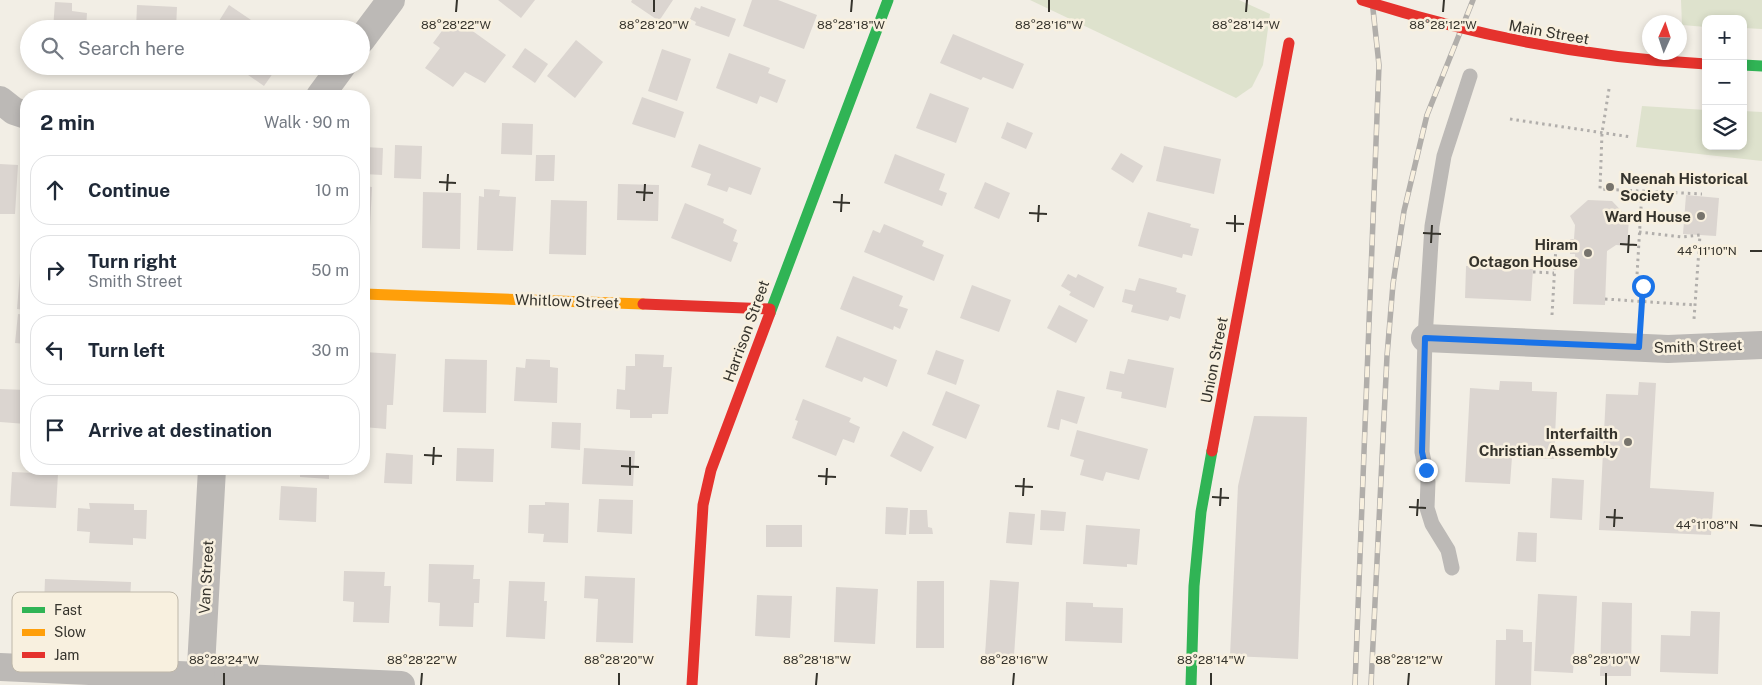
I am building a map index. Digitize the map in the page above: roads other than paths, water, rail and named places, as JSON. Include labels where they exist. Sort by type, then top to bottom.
[{"type":"street","points":[[370,28],[391,0]]},
{"type":"street","name":"Harrison Street","points":[[692,685],[703,505],[711,470],[770,309],[888,0]]},
{"type":"street","name":"Main Street","points":[[1362,0],[1411,16],[1547,48],[1595,56],[1702,64]]},
{"type":"street","name":"Union Street","points":[[1191,685],[1194,586],[1201,512],[1289,43]]},
{"type":"street","points":[[1747,65],[1761,66]]},
{"type":"street","points":[[324,90],[335,75]]},
{"type":"street","name":"Whitlow Street","points":[[370,294],[770,309]]},
{"type":"street","name":"Smith Street","points":[[1425,338],[1639,347],[1762,345]]},
{"type":"street","name":"Van Street","points":[[200,681],[212,475]]},
{"type":"street","points":[[71,672],[200,681],[401,685]]},
{"type":"lane","points":[[1452,568],[1448,550],[1432,524],[1428,508],[1428,482],[1422,452],[1425,338],[1432,226],[1444,156],[1470,76]]},
{"type":"railway","points":[[1355,685],[1379,65],[1372,0]]},
{"type":"railway","points":[[1371,685],[1387,356],[1393,284],[1404,211],[1427,115],[1473,0]]},
{"type":"place","name":"Neenah Historical Society","points":[[1610,187]]},
{"type":"place","name":"Ward House","points":[[1701,216]]},
{"type":"place","name":"Hiram Octagon House","points":[[1588,253]]},
{"type":"place","name":"Interfailth Christian Assembly","points":[[1628,442]]}]
